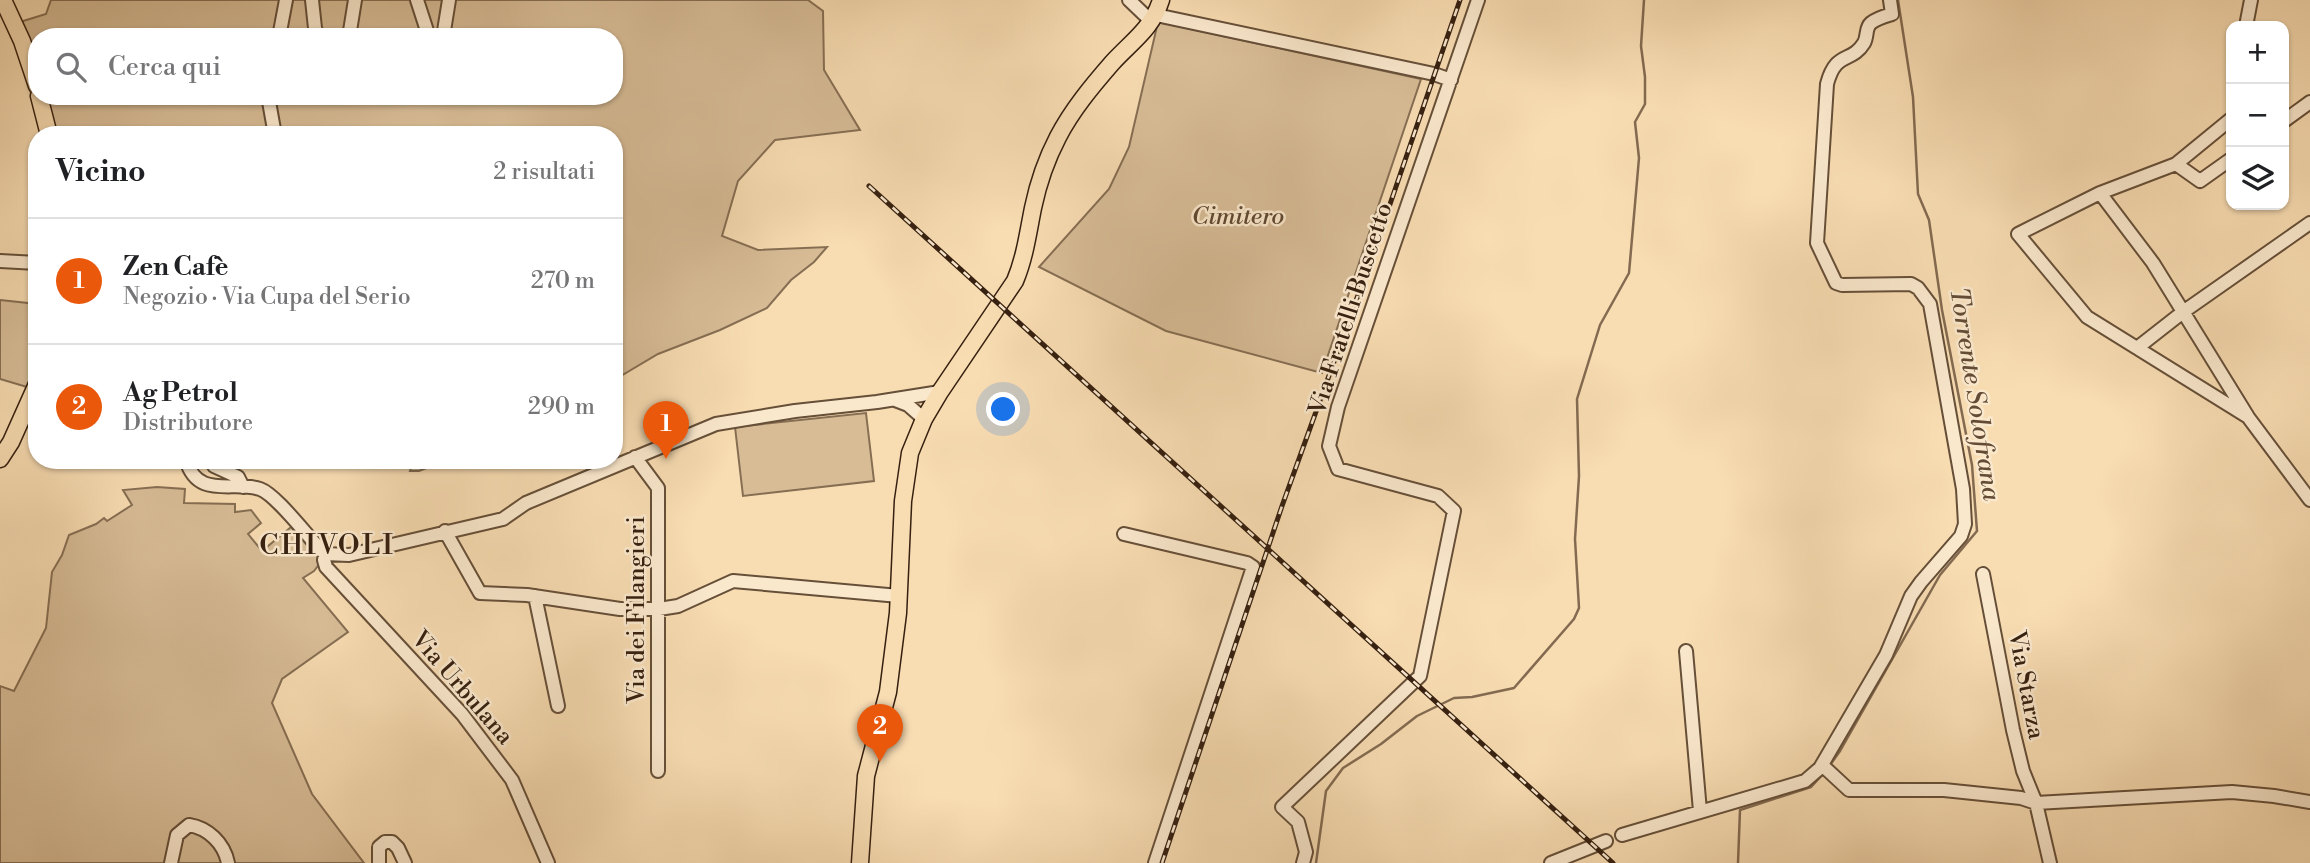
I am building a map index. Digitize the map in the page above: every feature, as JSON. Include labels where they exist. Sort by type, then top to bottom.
[{"type":"main road","points":[[3,0],[28,59]]},
{"type":"main road","points":[[860,863],[866,776],[888,692],[899,596],[904,486],[910,453],[924,419],[940,392],[1015,281],[1023,261],[1038,188],[1063,129],[1083,98],[1156,12]]},
{"type":"main road","points":[[41,105],[47,126]]},
{"type":"main road","points":[[0,459],[28,404]]},
{"type":"street","points":[[281,28],[286,0]]},
{"type":"street","points":[[312,0],[315,28]]},
{"type":"street","points":[[350,28],[355,0]]},
{"type":"street","points":[[416,0],[426,28]]},
{"type":"street","points":[[444,28],[449,0]]},
{"type":"street","points":[[1129,0],[1156,12],[1451,80]]},
{"type":"street","name":"Via Fratelli Buscetto","points":[[1303,863],[1306,852],[1298,822],[1282,807],[1420,676],[1454,511],[1438,496],[1338,469],[1329,446],[1338,407],[1478,0]]},
{"type":"street","points":[[1622,835],[1805,781],[1826,768],[1886,655],[1911,596],[1961,536],[1965,524],[1964,489],[1930,304],[1912,284],[1836,283],[1817,243],[1827,83],[1837,61],[1858,51],[1865,41],[1867,26],[1892,14],[1890,0]]},
{"type":"street","points":[[2247,21],[2251,0]]},
{"type":"street","points":[[2289,117],[2310,102]]},
{"type":"street","points":[[270,105],[273,126]]},
{"type":"street","points":[[2226,123],[2176,164],[2100,193],[2018,234],[2087,317],[2248,417]]},
{"type":"street","points":[[2176,164],[2200,181],[2226,163]]},
{"type":"street","points":[[2100,193],[2153,262],[2248,417],[2310,500]]},
{"type":"street","points":[[2137,348],[2183,312],[2310,223]]},
{"type":"street","points":[[0,261],[28,263]]},
{"type":"street","points":[[623,462],[716,424],[940,392]]},
{"type":"street","points":[[895,400],[908,405],[924,419]]},
{"type":"street","name":"Via dei Filangieri","points":[[635,457],[658,488],[658,771]]},
{"type":"street","points":[[190,469],[193,475],[205,484],[243,487],[238,477],[221,469]]},
{"type":"street","points":[[326,554],[349,555],[503,519],[526,503],[607,469]]},
{"type":"street","name":"Via Urbulana","points":[[243,487],[269,493],[326,554],[326,567],[462,714],[512,780],[548,863]]},
{"type":"street","points":[[445,531],[480,593],[535,596],[620,609],[678,606],[733,581],[899,596]]},
{"type":"street","points":[[1124,534],[1247,562],[1253,566],[1155,863]]},
{"type":"street","name":"Via Starza","points":[[1983,574],[2013,730],[2023,771],[2036,803],[2050,863]]},
{"type":"street","points":[[535,596],[558,706]]},
{"type":"street","points":[[1686,651],[1700,811]]},
{"type":"street","points":[[1826,768],[1849,790],[1944,790],[2021,798],[2036,803],[2232,792],[2310,802]]},
{"type":"street","points":[[171,863],[177,835],[189,825],[209,831],[227,856],[228,863]]},
{"type":"street","points":[[379,863],[379,847],[385,842],[392,842],[398,848],[405,863]]},
{"type":"street","points":[[1550,863],[1606,842]]},
{"type":"green space","points":[[51,0],[808,0],[823,11],[824,70],[860,130],[775,140],[738,181],[722,236],[758,250],[827,247],[814,262],[791,280],[767,308],[658,354],[623,375],[623,126],[55,126],[49,105],[623,105],[623,28],[28,28],[28,41],[20,22],[46,14]]},
{"type":"green space","name":"Cimitero","points":[[1158,22],[1421,79],[1322,373],[1166,331],[1039,267],[1109,189],[1129,147]]},
{"type":"green space","points":[[0,300],[28,303],[28,385],[27,387],[0,379]]},
{"type":"green space","points":[[866,413],[874,481],[743,496],[735,427]]},
{"type":"green space","points":[[157,487],[185,489],[184,503],[235,504],[235,512],[251,510],[261,523],[248,534],[262,551],[291,527],[318,556],[320,563],[303,578],[348,632],[282,679],[272,703],[312,794],[364,863],[0,863],[0,686],[14,691],[46,628],[52,572],[69,535],[104,518],[107,521],[132,505],[123,490]]},
{"type":"waterway","name":"Torrente Solofrana","points":[[1316,863],[1326,791],[1343,768],[1381,744],[1417,716],[1454,698],[1514,688],[1574,619],[1579,608],[1575,539],[1579,476],[1577,399],[1600,325],[1629,273],[1639,158],[1635,122],[1645,104],[1641,46],[1644,0]]},
{"type":"waterway","name":"Torrente Solofrana","points":[[1830,765],[1940,575],[1977,531],[1972,465],[1942,310],[1929,220],[1918,194],[1913,97],[1898,0]]},
{"type":"waterway","name":"Torrente Solofrana","points":[[1738,863],[1740,810],[1811,787],[1824,773]]},
{"type":"railway","points":[[1162,863],[1282,506],[1375,248],[1460,0]]},
{"type":"railway","points":[[869,186],[1613,863]]},
{"type":"place","name":"Zen Cafè","points":[[666,459]]},
{"type":"place","name":"Ag Petrol","points":[[880,762]]},
{"type":"district","name":"CHIVOLI","points":[[327,545]]}]
